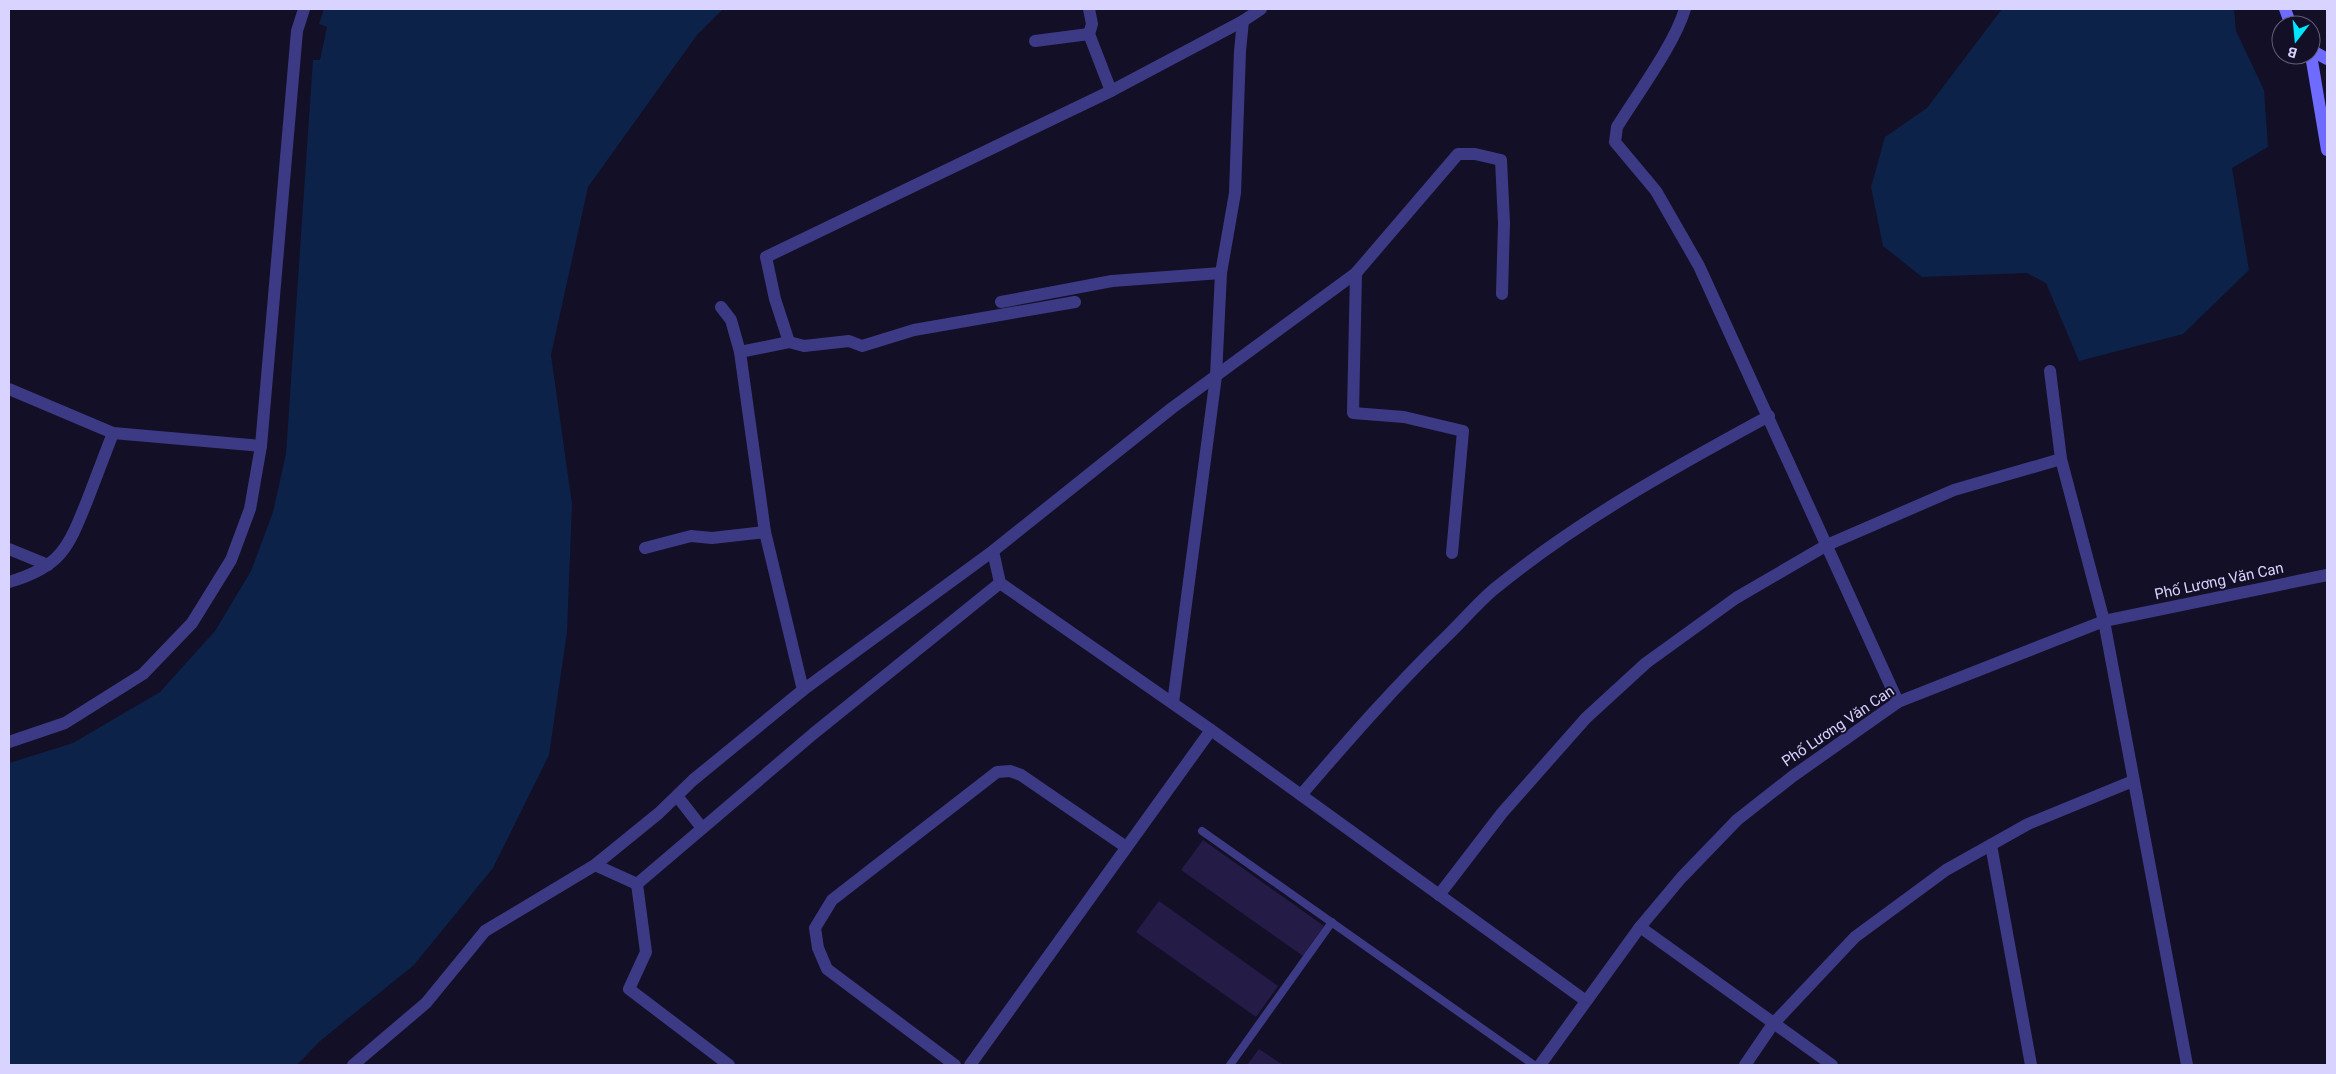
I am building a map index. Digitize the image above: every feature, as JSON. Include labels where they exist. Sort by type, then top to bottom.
[{"type":"main road","points":[[2313,65],[2327,150]]},
{"type":"street","points":[[9,742],[65,723],[143,674],[192,623],[231,560],[250,509],[261,446],[297,31],[304,9]]},
{"type":"street","points":[[1089,9],[1092,24],[1089,34],[1111,91]]},
{"type":"street","points":[[789,342],[775,299],[766,257],[1111,91],[1243,21],[1261,9]]},
{"type":"street","points":[[1685,9],[1676,31],[1617,127],[1616,142],[1656,190],[1699,266],[1898,702]]},
{"type":"street","points":[[1173,703],[1216,376],[1221,273],[1235,193],[1240,51],[1243,21]]},
{"type":"street","points":[[1035,41],[1089,34]]},
{"type":"street","points":[[353,1065],[426,1004],[485,931],[595,865],[660,813],[677,796],[803,690],[993,551],[1216,376],[1356,274],[1458,154],[1475,154],[1501,160],[1504,223],[1502,294]]},
{"type":"street","points":[[1001,302],[1112,281],[1221,273]]},
{"type":"street","points":[[1356,274],[1353,413],[1404,417],[1463,431],[1452,553]]},
{"type":"street","points":[[740,352],[789,342],[804,346],[849,341],[862,346],[914,330],[1075,302]]},
{"type":"street","points":[[721,307],[731,320],[740,352],[765,532],[803,690]]},
{"type":"street","points":[[2050,371],[2061,458],[2104,621],[2186,1065]]},
{"type":"street","points":[[9,389],[113,433],[261,446]]},
{"type":"street","points":[[1301,795],[1372,713],[1425,656],[1492,591],[1582,523],[1696,456],[1769,416]]},
{"type":"street","points":[[9,582],[48,565],[71,541],[113,433]]},
{"type":"street","points":[[1439,895],[1502,813],[1586,718],[1646,663],[1736,598],[1827,545],[1954,490],[2061,458]]},
{"type":"street","points":[[645,548],[691,536],[712,538],[765,532]]},
{"type":"street","points":[[9,550],[48,565]]},
{"type":"street","points":[[993,551],[1000,583],[1211,730],[1586,1001]]},
{"type":"street","name":"Phố Lương Văn Can","points":[[1540,1065],[1640,927],[1681,878],[1737,820],[1815,760],[1898,702],[2104,621],[2327,575]]},
{"type":"street","points":[[637,884],[813,734],[1000,583]]},
{"type":"street","points":[[970,1065],[1211,730]]},
{"type":"street","points":[[955,1065],[827,969],[818,948],[815,928],[832,900],[998,772],[1010,771],[1021,775],[1126,848]]},
{"type":"street","points":[[1745,1065],[1773,1024],[1855,937],[1946,870],[2028,824],[2133,781]]},
{"type":"street","points":[[677,796],[702,828]]},
{"type":"street","points":[[1991,845],[2031,1065]]},
{"type":"street","points":[[595,865],[637,884]]},
{"type":"street","points":[[637,884],[646,952],[628,990],[729,1065]]},
{"type":"street","points":[[1640,927],[1832,1065]]},
{"type":"lane","points":[[1202,831],[1534,1065]]},
{"type":"lane","points":[[1230,1065],[1332,922]]},
{"type":"water","points":[[324,9],[723,9],[697,35],[588,187],[551,355],[572,504],[567,632],[549,755],[493,868],[414,965],[320,1041],[297,1065],[9,1065],[9,763],[73,743],[160,692],[215,631],[251,571],[273,512],[286,454],[313,60],[320,60],[327,27],[319,24]]},
{"type":"water","points":[[2002,9],[2234,9],[2236,31],[2264,90],[2268,147],[2232,168],[2249,270],[2183,334],[2079,361],[2046,283],[2027,273],[1922,277],[1883,246],[1871,187],[1885,137],[1927,108]]},
{"type":"building","points":[[1203,840],[1324,926],[1303,956],[1181,870]]},
{"type":"building","points":[[1159,901],[1278,986],[1256,1017],[1136,932]]},
{"type":"building","points":[[1259,1049],[1283,1065],[1247,1065]]}]
